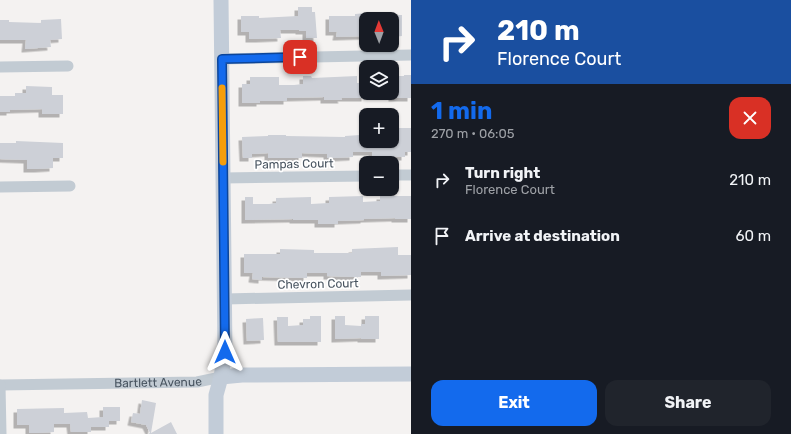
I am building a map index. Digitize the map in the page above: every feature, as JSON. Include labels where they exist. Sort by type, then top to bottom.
[{"type":"main road","points":[[216,434],[216,395],[221,378],[225,352],[221,0]]},
{"type":"main road","name":"Bartlett Avenue","points":[[221,378],[242,375],[411,374]]},
{"type":"street","points":[[222,59],[411,55]]},
{"type":"street","points":[[0,67],[68,66]]},
{"type":"street","points":[[399,176],[411,175]]},
{"type":"street","name":"Pampas Court","points":[[223,178],[359,176]]},
{"type":"street","points":[[0,187],[70,186]]},
{"type":"street","name":"Chevron Court","points":[[225,299],[411,295]]},
{"type":"street","name":"Bartlett Avenue","points":[[0,385],[197,382],[221,378]]},
{"type":"street","points":[[0,385],[1,434]]},
{"type":"building","points":[[298,7],[312,7],[312,12],[315,12],[317,38],[306,38],[306,31],[299,30],[280,30],[281,38],[259,39],[249,39],[249,32],[241,32],[241,16],[259,16],[259,18],[298,16]]},
{"type":"building","points":[[355,14],[359,14],[359,36],[336,37],[337,32],[329,32],[329,16],[355,16]]},
{"type":"building","points":[[399,15],[402,15],[402,36],[399,36]]},
{"type":"building","points":[[61,19],[62,39],[50,40],[51,47],[25,49],[26,40],[0,40],[0,20],[9,20],[9,22],[41,23],[41,20]]},
{"type":"building","points":[[411,75],[411,98],[399,98],[399,76]]},
{"type":"building","points":[[303,76],[311,76],[312,78],[357,76],[357,83],[359,83],[359,98],[324,100],[324,97],[287,98],[287,101],[242,103],[242,84],[250,84],[250,77],[279,77],[279,85],[303,84]]},
{"type":"building","points":[[26,86],[52,87],[52,95],[63,95],[63,114],[42,114],[42,109],[10,110],[10,112],[0,112],[0,96],[15,96],[15,93],[26,93]]},
{"type":"building","points":[[399,128],[411,128],[411,152],[405,152],[405,157],[372,156],[372,152],[353,152],[353,157],[335,158],[327,158],[327,154],[302,153],[302,158],[268,158],[268,153],[252,154],[252,158],[243,158],[242,137],[268,135],[359,135],[359,148],[399,148]]},
{"type":"building","points":[[16,141],[63,143],[63,158],[53,158],[53,168],[38,169],[27,169],[27,160],[0,159],[0,143],[16,143]]},
{"type":"building","points":[[363,196],[363,202],[380,201],[380,196],[411,196],[411,219],[364,219],[338,221],[338,224],[318,224],[318,220],[245,220],[245,197],[253,197],[253,204],[269,204],[276,203],[276,198],[311,197],[311,204],[329,203],[329,197]]},
{"type":"building","points":[[398,247],[398,255],[411,255],[411,275],[381,276],[381,272],[361,272],[361,277],[353,277],[327,276],[327,273],[307,273],[307,278],[262,277],[262,280],[252,279],[253,273],[244,273],[244,254],[280,254],[280,249],[314,250],[314,253],[352,253],[352,249]]},
{"type":"building","points":[[310,316],[321,316],[321,342],[278,342],[277,317],[288,317],[288,326],[303,325],[303,319],[310,319]]},
{"type":"building","points":[[335,316],[345,316],[345,325],[361,326],[361,324],[365,324],[365,316],[379,316],[379,339],[335,339]]},
{"type":"building","points":[[263,318],[264,340],[247,341],[246,319]]},
{"type":"building","points":[[142,400],[156,403],[151,433],[171,422],[177,434],[148,434],[150,433],[146,425],[131,422],[133,413],[140,414]]},
{"type":"building","points":[[103,407],[120,407],[120,421],[109,421],[109,427],[91,427],[91,432],[71,432],[70,424],[54,424],[54,432],[29,433],[29,425],[17,425],[17,409],[64,408],[64,413],[87,412],[88,418],[103,417]]},
{"type":"slow traffic","points":[[222,88],[223,162]]},
{"type":"route","points":[[225,352],[222,59],[300,57]]}]
